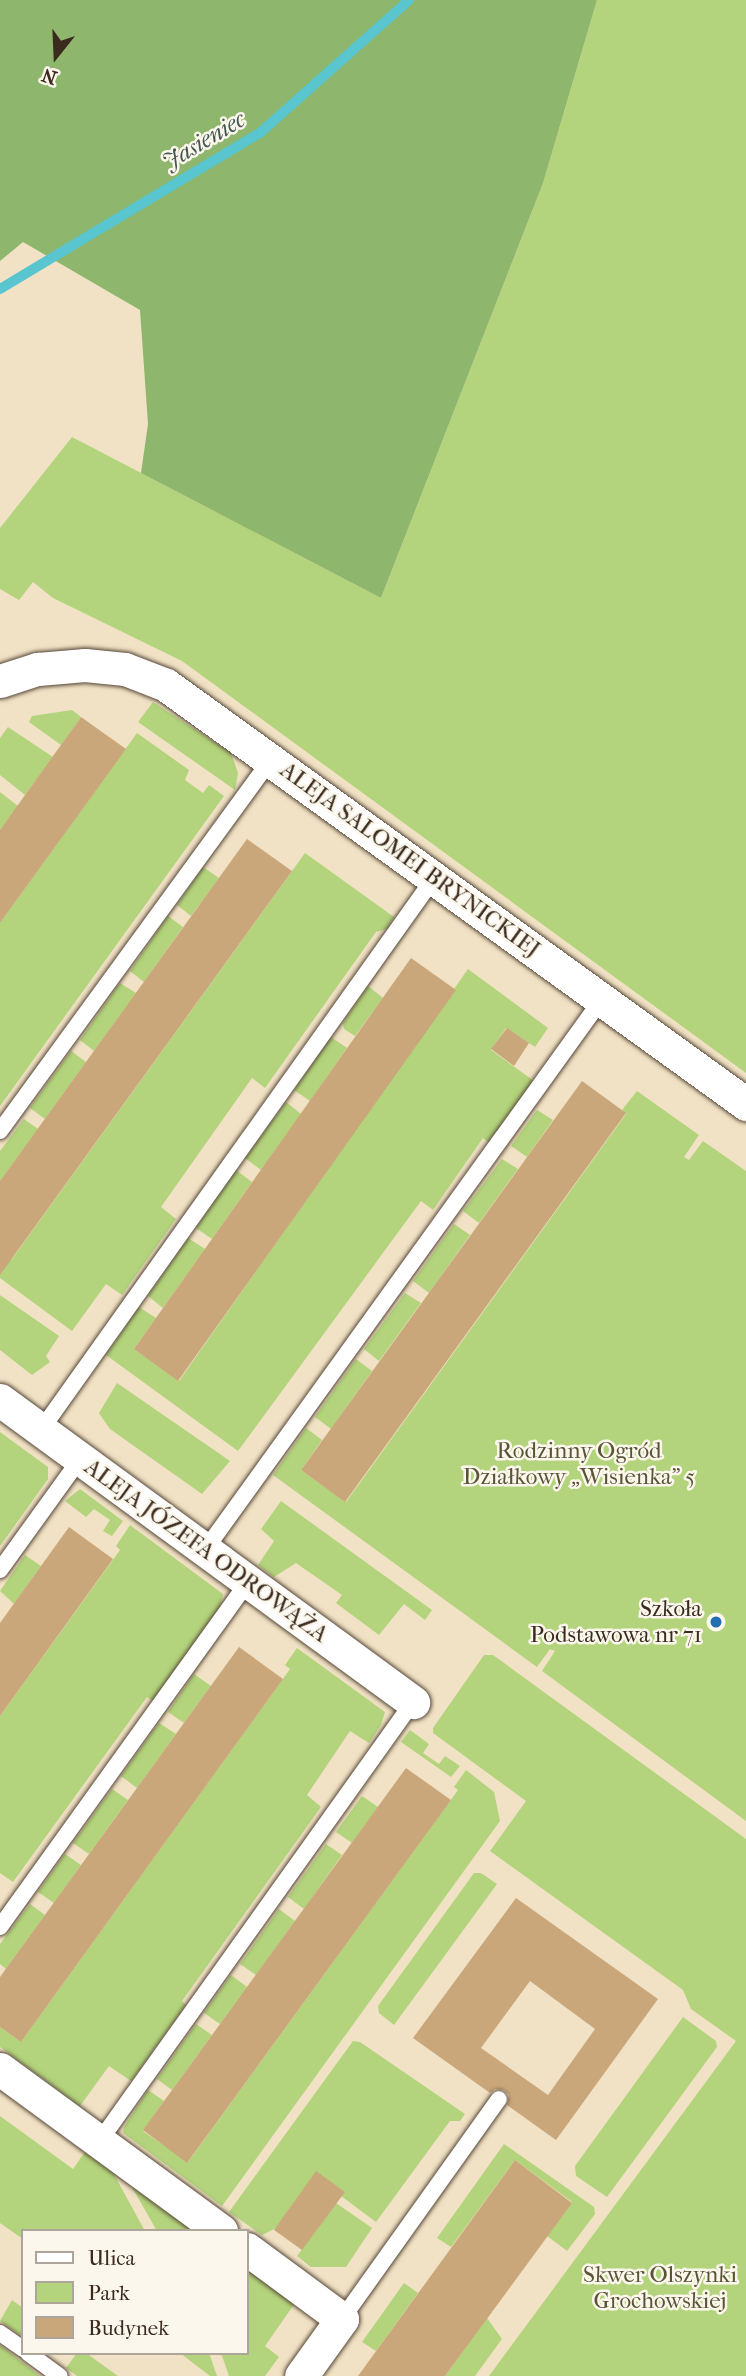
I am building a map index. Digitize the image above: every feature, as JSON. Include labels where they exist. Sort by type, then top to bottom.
[{"type":"street","name":"ALEJA SALOMEI BRYNICKIEJ","points":[[0,681],[54,666],[113,667],[146,676],[192,701],[746,1104]]},
{"type":"street","name":"ALEJA JÓZEFA ODROWĄŻA","points":[[0,1401],[413,1702]]},
{"type":"street","points":[[0,2069],[218,2229]]},
{"type":"street","points":[[248,2250],[342,2319],[301,2376]]},
{"type":"lane","points":[[0,1131],[271,760]]},
{"type":"lane","points":[[41,1430],[434,878]]},
{"type":"lane","points":[[205,1550],[602,999]]},
{"type":"lane","points":[[0,1570],[80,1459]]},
{"type":"lane","points":[[0,1927],[248,1582]]},
{"type":"lane","points":[[99,2142],[413,1702]]},
{"type":"lane","points":[[342,2319],[499,2099]]},
{"type":"lane","points":[[0,2333],[21,2348]]},
{"type":"lane","points":[[31,2355],[60,2376]]},
{"type":"green space","points":[[0,0],[597,0],[543,183],[381,598],[141,473],[148,424],[140,310],[23,242],[0,261]]},
{"type":"green space","points":[[597,0],[746,0],[746,1073],[182,661],[53,598],[33,582],[19,600],[0,589],[0,528],[72,437],[381,598],[543,183]]},
{"type":"green space","points":[[153,702],[231,753],[238,773],[235,790],[138,722]]},
{"type":"green space","points":[[72,710],[81,717],[61,745],[29,722],[32,716]]},
{"type":"green space","points":[[8,727],[53,757],[25,795],[0,775],[0,738]]},
{"type":"green space","points":[[137,733],[189,770],[185,780],[203,793],[209,785],[224,796],[0,1106],[0,923]]},
{"type":"green space","points":[[0,792],[18,806],[0,830]]},
{"type":"green space","points":[[305,853],[394,917],[387,929],[376,932],[265,1088],[252,1078],[161,1207],[176,1219],[122,1295],[106,1284],[72,1331],[0,1278],[0,1251],[12,1259]]},
{"type":"green space","points":[[203,867],[219,878],[191,916],[177,905]]},
{"type":"green space","points":[[168,916],[183,927],[144,982],[130,971]]},
{"type":"green space","points":[[468,969],[548,1028],[535,1047],[506,1028],[491,1050],[534,1081],[490,1143],[483,1138],[433,1210],[421,1201],[238,1451],[106,1355],[139,1307],[156,1318],[134,1349],[179,1381]]},
{"type":"green space","points":[[120,983],[136,993],[94,1051],[80,1040]]},
{"type":"green space","points":[[368,986],[383,998],[355,1036],[344,1029],[343,1023]]},
{"type":"green space","points":[[331,1037],[347,1048],[310,1101],[294,1090]]},
{"type":"green space","points":[[71,1051],[86,1062],[45,1119],[30,1108]]},
{"type":"green space","name":"Rodzinny Ogród Działkowy „Wisienka” 5","points":[[637,1091],[699,1135],[684,1157],[689,1160],[703,1141],[746,1171],[746,1821],[542,1671],[555,1651],[550,1649],[537,1667],[273,1475],[306,1428],[322,1440],[301,1470],[346,1502],[626,1114],[622,1110]]},
{"type":"green space","points":[[286,1102],[301,1114],[261,1170],[245,1158]]},
{"type":"green space","points":[[537,1110],[553,1120],[527,1157],[511,1146]]},
{"type":"green space","points":[[24,1119],[38,1129],[0,1181],[0,1151]]},
{"type":"green space","points":[[502,1159],[518,1169],[479,1223],[463,1211]]},
{"type":"green space","points":[[236,1170],[252,1182],[212,1239],[196,1228]]},
{"type":"green space","points":[[454,1224],[470,1235],[429,1293],[413,1281]]},
{"type":"green space","points":[[188,1238],[205,1249],[163,1308],[148,1296]]},
{"type":"green space","points":[[405,1293],[421,1303],[379,1361],[364,1349]]},
{"type":"green space","points":[[0,1295],[59,1336],[46,1356],[50,1362],[32,1375],[0,1350]]},
{"type":"green space","points":[[356,1359],[372,1371],[331,1429],[315,1417]]},
{"type":"green space","points":[[117,1383],[230,1461],[202,1494],[110,1429],[99,1413]]},
{"type":"green space","points":[[0,1432],[48,1467],[48,1479],[0,1546]]},
{"type":"green space","points":[[80,1489],[123,1521],[112,1536],[103,1531],[110,1520],[94,1509],[86,1517],[65,1501]]},
{"type":"green space","points":[[281,1501],[432,1610],[425,1620],[404,1604],[379,1635],[336,1603],[342,1595],[296,1563],[274,1577],[258,1565],[274,1541],[261,1529]]},
{"type":"green space","points":[[130,1525],[223,1594],[220,1607],[153,1701],[147,1697],[13,1882],[0,1873],[0,1716],[120,1550],[116,1546]]},
{"type":"green space","points":[[25,1555],[41,1566],[14,1604],[0,1591]]},
{"type":"green space","points":[[297,1648],[385,1712],[381,1725],[369,1743],[350,1731],[307,1795],[321,1807],[182,2001],[186,2005],[131,2081],[109,2066],[80,2106],[0,2047],[0,2027],[21,2042],[290,1669],[285,1665]]},
{"type":"green space","name":"Skwer Olszynki Grochowskiej","points":[[484,1655],[493,1655],[746,1839],[746,2376],[489,2376],[736,2041],[691,2009],[683,1990],[490,1851],[526,1801],[433,1733],[433,1728]]},
{"type":"green space","points":[[194,1674],[211,1686],[184,1723],[168,1712]]},
{"type":"green space","points":[[159,1723],[176,1734],[137,1788],[121,1776]]},
{"type":"green space","points":[[410,1730],[429,1744],[423,1753],[439,1764],[445,1756],[460,1766],[451,1777],[401,1742]]},
{"type":"green space","points":[[466,1770],[494,1792],[500,1821],[222,2206],[123,2133],[124,2127],[148,2090],[164,2101],[143,2131],[188,2162],[458,1790],[454,1787]]},
{"type":"green space","points":[[112,1789],[128,1800],[89,1854],[73,1843]]},
{"type":"green space","points":[[362,1796],[378,1807],[352,1843],[336,1832]]},
{"type":"green space","points":[[326,1844],[342,1855],[304,1909],[288,1897]]},
{"type":"green space","points":[[65,1854],[81,1865],[54,1903],[38,1892]]},
{"type":"green space","points":[[474,1873],[481,1873],[497,1884],[394,2025],[379,2013],[378,2006]]},
{"type":"green space","points":[[30,1904],[45,1915],[6,1969],[0,1964],[0,1944]]},
{"type":"green space","points":[[279,1909],[295,1921],[256,1975],[240,1964]]},
{"type":"green space","points":[[231,1975],[247,1987],[220,2024],[204,2013]]},
{"type":"green space","points":[[683,2017],[716,2041],[717,2047],[607,2197],[576,2176],[575,2166]]},
{"type":"green space","points":[[196,2024],[212,2035],[172,2090],[157,2079]]},
{"type":"green space","points":[[353,2041],[360,2042],[465,2114],[460,2121],[450,2121],[376,2222],[341,2196],[262,2235],[229,2212]]},
{"type":"green space","points":[[0,2116],[73,2169],[89,2146],[105,2158],[144,2229],[21,2229],[21,2238],[0,2223]]},
{"type":"green space","points":[[504,2144],[594,2207],[595,2214],[567,2251],[547,2236],[572,2202],[515,2160],[451,2247],[437,2238]]},
{"type":"green space","points":[[121,2168],[205,2229],[156,2229]]},
{"type":"green space","points":[[336,2203],[372,2228],[346,2267],[311,2267],[297,2256]]},
{"type":"green space","points":[[248,2259],[300,2296],[265,2346],[279,2357],[265,2376],[229,2376],[222,2355],[248,2355]]},
{"type":"green space","points":[[404,2283],[418,2293],[376,2351],[362,2342]]},
{"type":"green space","points":[[12,2300],[21,2307],[21,2336],[0,2321]]},
{"type":"green space","points":[[487,2318],[502,2339],[475,2376],[445,2376]]},
{"type":"green space","points":[[0,2345],[40,2376],[0,2376]]},
{"type":"green space","points":[[76,2355],[89,2355],[118,2376],[77,2376],[66,2368]]},
{"type":"green space","points":[[183,2355],[210,2355],[217,2376],[210,2376]]},
{"type":"building","points":[[81,717],[126,749],[0,923],[0,830]]},
{"type":"building","points":[[247,839],[292,871],[0,1275],[0,1181]]},
{"type":"building","points":[[411,958],[456,990],[178,1381],[134,1349]]},
{"type":"building","points":[[507,1028],[529,1043],[514,1066],[491,1049]]},
{"type":"building","points":[[582,1081],[626,1113],[345,1502],[301,1470]]},
{"type":"building","points":[[69,1527],[113,1559],[0,1716],[0,1623]]},
{"type":"building","points":[[239,1647],[283,1679],[21,2042],[0,2027],[0,1977]]},
{"type":"building","points":[[406,1768],[451,1800],[187,2163],[143,2130]]},
{"type":"building","points":[[516,1898],[658,1999],[556,2140],[507,2105],[509,2095],[504,2090],[495,2089],[490,2093],[413,2038]],"holes":[[[530,1981],[595,2029],[548,2095],[481,2048]]]},
{"type":"building","points":[[515,2160],[572,2203],[445,2376],[358,2376]]},
{"type":"building","points":[[316,2171],[345,2192],[302,2250],[274,2230]]},
{"type":"waterway","name":"Jasieniec","points":[[0,289],[261,132],[409,0]]},
{"type":"place","name":"Szkoła Podstawowa nr 71","points":[[716,1622]]}]
